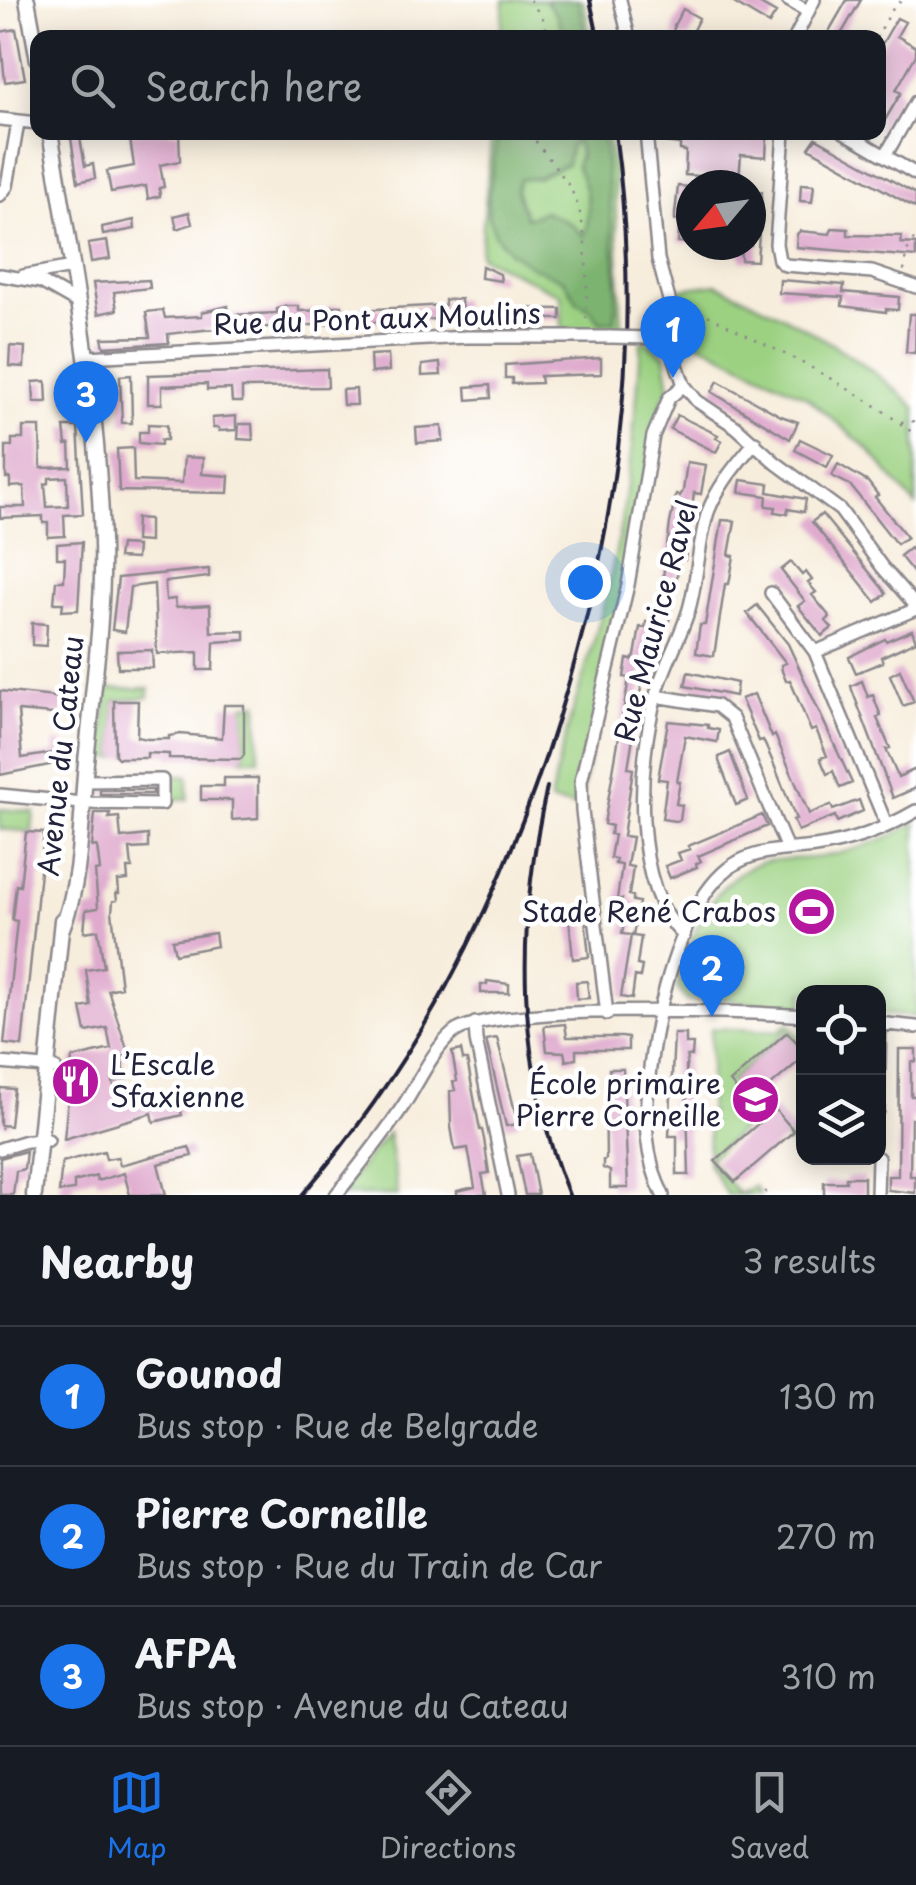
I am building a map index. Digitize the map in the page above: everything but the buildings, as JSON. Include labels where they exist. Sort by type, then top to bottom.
[{"type":"main road","points":[[27,0],[32,30]]},
{"type":"main road","name":"Avenue du Cateau","points":[[51,140],[87,357],[102,548],[84,781],[77,803]]},
{"type":"main road","name":"Avenue du Cateau","points":[[43,1195],[44,1140],[62,998],[62,928],[77,803],[89,634],[100,588]]},
{"type":"main road","name":"Avenue du Cateau","points":[[34,1195],[44,1140]]},
{"type":"street","points":[[620,0],[627,30]]},
{"type":"street","points":[[788,0],[811,5],[800,30]]},
{"type":"street","points":[[885,156],[916,102]]},
{"type":"street","points":[[0,120],[30,123]]},
{"type":"street","points":[[0,196],[7,186],[18,123]]},
{"type":"street","points":[[647,140],[659,266],[671,308],[670,338],[684,385],[697,401],[840,510],[916,608],[815,652]]},
{"type":"street","points":[[783,140],[776,244],[779,260],[785,264],[872,272],[903,280],[916,288]]},
{"type":"street","points":[[858,140],[916,174]]},
{"type":"street","points":[[0,275],[73,271]]},
{"type":"street","points":[[41,282],[73,271]]},
{"type":"street","points":[[22,276],[78,303]]},
{"type":"street","name":"Rue du Pont aux Moulins","points":[[87,357],[467,336],[670,338]]},
{"type":"street","points":[[607,1014],[582,811],[582,781],[628,585],[653,436],[665,405],[684,385]]},
{"type":"street","name":"Rue Maurice Ravel","points":[[684,936],[661,905],[645,831],[644,766],[656,696],[690,606],[711,506],[726,478],[754,442]]},
{"type":"street","points":[[771,593],[815,652],[887,826]]},
{"type":"street","points":[[656,696],[717,706],[732,718],[787,849]]},
{"type":"street","points":[[0,795],[77,803],[162,804],[162,780],[84,781]]},
{"type":"street","points":[[664,1195],[650,1157],[649,1082],[660,1012],[684,936],[703,896],[720,875],[748,857],[846,841],[916,810]]},
{"type":"street","points":[[336,1195],[383,1135],[446,1041],[475,1022],[717,1010],[796,1015]]},
{"type":"street","points":[[475,1022],[508,1195]]},
{"type":"street","points":[[886,1024],[916,1027]]},
{"type":"street","points":[[0,1062],[51,1067]]},
{"type":"street","points":[[0,1149],[44,1140]]},
{"type":"street","points":[[877,1195],[878,1165]]},
{"type":"path","points":[[530,0],[546,23],[546,30]]},
{"type":"path","points":[[881,30],[902,0]]},
{"type":"path","points":[[537,140],[552,158],[577,205],[586,331],[594,331]]},
{"type":"path","points":[[903,280],[906,253],[916,235]]},
{"type":"path","points":[[675,300],[688,302],[802,363],[916,435]]},
{"type":"path","points":[[899,422],[916,421]]},
{"type":"path","points":[[0,1130],[10,1130]]},
{"type":"green space","points":[[504,0],[583,0],[589,30],[502,30]]},
{"type":"green space","points":[[545,0],[578,0],[584,30],[562,30]]},
{"type":"green space","points":[[491,140],[608,140],[614,175],[622,331],[562,329],[561,295],[480,256]]},
{"type":"green space","points":[[497,140],[576,140],[604,140],[617,281],[615,321],[600,322],[590,309],[578,303],[564,280],[534,268],[510,252],[496,236],[488,216]],"holes":[[[576,140],[580,155],[576,166],[588,209],[584,236],[570,223],[545,211],[526,218],[516,190],[519,180],[536,178],[567,164],[570,147]]]},
{"type":"green space","points":[[716,284],[821,337],[916,408],[916,506],[870,451],[807,397],[676,331],[675,290]]},
{"type":"green space","points":[[646,341],[665,355],[670,388],[662,402],[579,807],[550,802],[617,549],[632,446],[641,342]]},
{"type":"green space","points":[[149,688],[149,697],[114,701],[118,758],[101,758],[107,689]]},
{"type":"green space","points":[[258,703],[259,759],[241,759],[244,705]]},
{"type":"green space","points":[[168,776],[188,776],[188,799],[169,799]]},
{"type":"green space","points":[[0,809],[34,812],[32,832],[0,829]]},
{"type":"green space","name":"Stade René Crabos","points":[[916,823],[916,1017],[886,1015],[886,985],[796,985],[796,1006],[726,1000],[687,1002],[677,988],[687,951],[703,915],[727,883],[742,871],[766,861],[821,857],[881,840]]},
{"type":"green space","points":[[788,1024],[796,1034],[796,1042],[787,1032],[730,1081],[758,1109],[757,1116],[709,1159],[739,1194],[754,1186],[759,1194],[727,1195],[708,1163],[711,1028],[779,1031]]},
{"type":"green space","points":[[794,1131],[796,1152],[785,1138]]},
{"type":"green space","points":[[388,1133],[398,1195],[338,1195]]},
{"type":"railway","points":[[590,0],[596,30]]},
{"type":"railway","points":[[302,1195],[381,1093],[447,986],[525,814],[571,675],[607,523],[625,370],[624,213],[616,140]]},
{"type":"railway","points":[[547,787],[530,891],[526,993],[538,1095],[569,1195]]},
{"type":"place","name":"Gounod","points":[[673,378]]},
{"type":"place","name":"AFPA","points":[[86,443]]},
{"type":"place","name":"Stade René Crabos","points":[[811,912]]},
{"type":"place","name":"Pierre Corneille","points":[[712,1017]]},
{"type":"place","name":"L’Escale Sfaxienne","points":[[75,1081]]},
{"type":"place","name":"École primaire Pierre Corneille","points":[[756,1100]]}]
